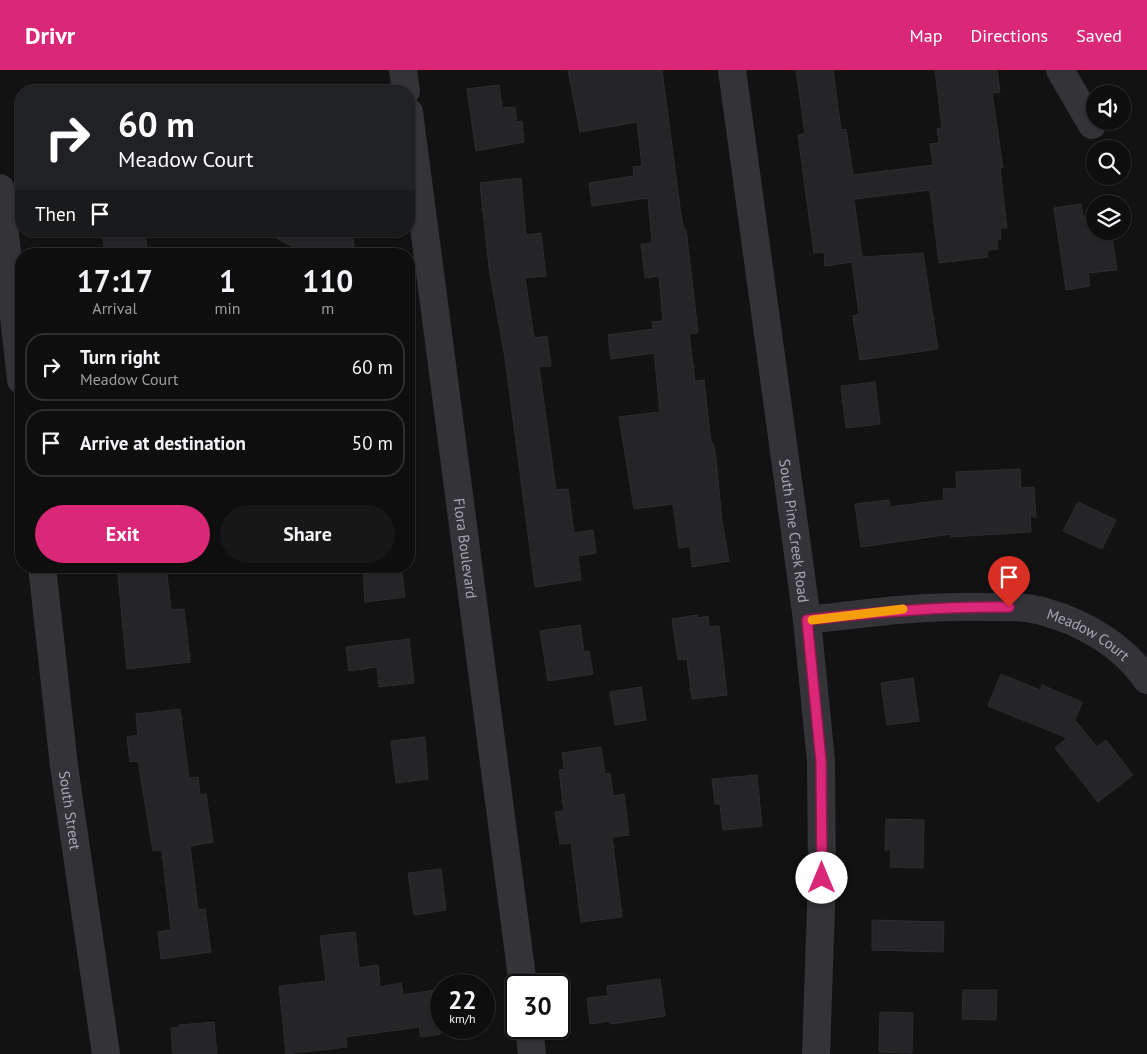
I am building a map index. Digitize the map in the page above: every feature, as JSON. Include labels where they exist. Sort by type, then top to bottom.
[{"type":"street","points":[[403,70],[405,85]]},
{"type":"street","name":"South Pine Creek Road","points":[[732,70],[807,620],[821,761],[822,878],[816,1054]]},
{"type":"street","points":[[1060,70],[1086,115]]},
{"type":"street","name":"Flora Boulevard","points":[[415,158],[522,974]]},
{"type":"street","points":[[0,188],[15,325]]},
{"type":"street","name":"South Street","points":[[43,573],[64,766],[106,1054]]},
{"type":"street","name":"Meadow Court","points":[[807,620],[897,610],[962,606],[1025,608],[1051,614],[1090,630],[1133,660],[1147,680]]},
{"type":"street","points":[[530,1039],[532,1054]]},
{"type":"building","points":[[568,70],[662,70],[681,215],[684,230],[686,229],[698,333],[689,334],[695,381],[704,380],[711,443],[713,443],[716,458],[722,521],[729,561],[692,567],[690,546],[679,548],[673,504],[634,509],[619,417],[660,412],[654,353],[611,359],[608,335],[653,329],[652,322],[663,321],[659,276],[645,278],[641,244],[652,243],[648,198],[592,206],[589,183],[634,176],[633,167],[642,166],[637,122],[580,132]]},
{"type":"building","points":[[796,70],[833,70],[841,130],[846,129],[853,175],[933,165],[930,144],[939,143],[937,129],[942,128],[935,70],[997,70],[1000,92],[992,93],[1003,168],[1000,168],[1007,228],[1000,228],[1001,239],[997,239],[998,249],[987,250],[988,257],[939,263],[930,190],[854,199],[862,257],[923,253],[938,349],[860,360],[853,316],[859,314],[852,262],[825,266],[824,252],[814,253],[798,135],[805,134]]},
{"type":"building","points":[[499,85],[502,108],[515,107],[517,122],[522,121],[524,142],[476,151],[467,89]]},
{"type":"building","points":[[521,178],[526,235],[541,233],[546,276],[525,278],[534,338],[547,336],[551,366],[539,367],[556,490],[568,489],[574,533],[593,530],[596,553],[578,556],[581,580],[535,587],[505,358],[489,268],[480,183]]},
{"type":"building","points":[[1081,204],[1083,216],[1086,216],[1086,240],[1112,240],[1117,270],[1088,273],[1090,286],[1066,290],[1054,208]]},
{"type":"building","points":[[103,237],[146,237],[147,248],[104,248]]},
{"type":"building","points":[[275,237],[353,237],[354,248],[294,248]]},
{"type":"building","points":[[875,382],[880,424],[846,428],[841,386]]},
{"type":"building","points":[[1020,469],[1021,488],[1034,487],[1036,518],[1030,515],[1031,532],[951,537],[951,534],[861,547],[855,504],[889,500],[890,507],[944,500],[943,489],[957,488],[956,472]]},
{"type":"building","points":[[1078,502],[1116,520],[1102,549],[1063,531]]},
{"type":"building","points":[[118,573],[167,573],[171,610],[184,609],[190,662],[127,669]]},
{"type":"building","points":[[363,573],[402,573],[405,597],[365,602]]},
{"type":"building","points":[[697,615],[698,618],[708,616],[709,627],[719,626],[727,695],[692,699],[687,659],[678,660],[672,619]]},
{"type":"building","points":[[580,625],[584,652],[589,651],[593,674],[548,681],[540,631]]},
{"type":"building","points":[[409,639],[414,683],[379,687],[377,667],[349,671],[346,647]]},
{"type":"building","points":[[1001,674],[1040,690],[1042,685],[1082,702],[1075,720],[1097,747],[1106,740],[1133,775],[1098,802],[1055,748],[1067,738],[988,706]]},
{"type":"building","points":[[913,678],[919,721],[887,725],[881,683]]},
{"type":"building","points":[[641,687],[646,720],[615,725],[610,692]]},
{"type":"building","points":[[180,709],[189,778],[198,777],[200,795],[206,794],[213,842],[190,846],[198,910],[205,909],[211,952],[161,959],[158,932],[171,930],[162,850],[153,851],[138,761],[130,762],[127,737],[138,735],[136,714]]},
{"type":"building","points":[[425,737],[428,779],[396,783],[391,741]]},
{"type":"building","points":[[601,747],[605,774],[610,773],[613,796],[624,794],[629,835],[612,837],[622,917],[581,922],[571,843],[560,844],[555,812],[564,811],[559,770],[564,769],[562,753]]},
{"type":"building","points":[[757,775],[762,826],[723,830],[720,804],[715,804],[712,779]]},
{"type":"building","points":[[886,819],[924,820],[923,868],[890,867],[891,850],[885,850]]},
{"type":"building","points":[[441,869],[446,910],[414,915],[408,873]]},
{"type":"building","points":[[872,920],[944,922],[943,952],[872,950]]},
{"type":"building","points":[[355,932],[359,968],[378,965],[380,987],[401,983],[403,995],[430,991],[430,1036],[421,1037],[419,1027],[346,1037],[347,1047],[286,1054],[279,986],[326,981],[320,936]]},
{"type":"building","points":[[660,979],[665,1016],[611,1024],[610,1021],[590,1024],[587,998],[608,996],[607,986]]},
{"type":"building","points":[[963,990],[997,990],[996,1020],[962,1019]]},
{"type":"building","points":[[880,1012],[913,1013],[912,1053],[879,1052]]},
{"type":"building","points":[[214,1022],[217,1054],[173,1054],[171,1028],[180,1027],[179,1025]]},
{"type":"slow traffic","points":[[812,620],[903,609]]},
{"type":"route","points":[[822,878],[821,761],[807,620],[897,610],[962,606],[1009,607]]}]
